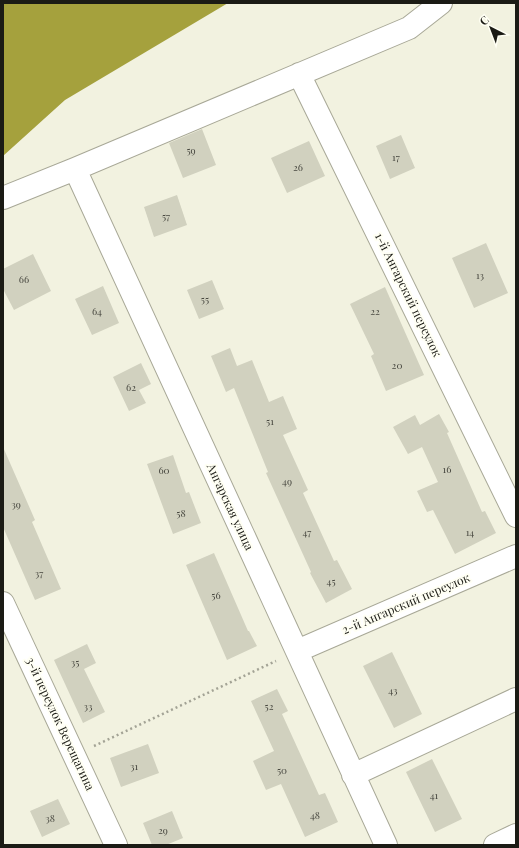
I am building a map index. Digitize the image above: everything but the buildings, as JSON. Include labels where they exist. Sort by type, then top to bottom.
[{"type":"street","points":[[3,198],[409,28],[441,3]]},
{"type":"street","name":"1-й Ангарский переулок","points":[[300,74],[516,516]]},
{"type":"street","name":"Ангарская улица","points":[[75,169],[386,845]]},
{"type":"street","name":"2-й Ангарский переулок","points":[[297,651],[516,556]]},
{"type":"street","name":"3-й переулок Верещагина","points":[[3,603],[116,845]]},
{"type":"street","points":[[354,775],[516,699]]},
{"type":"street","points":[[495,845],[516,835]]},
{"type":"path","points":[[74,755],[297,651]]},
{"type":"shaded area","points":[[3,3],[228,3],[65,100],[3,156]]}]
